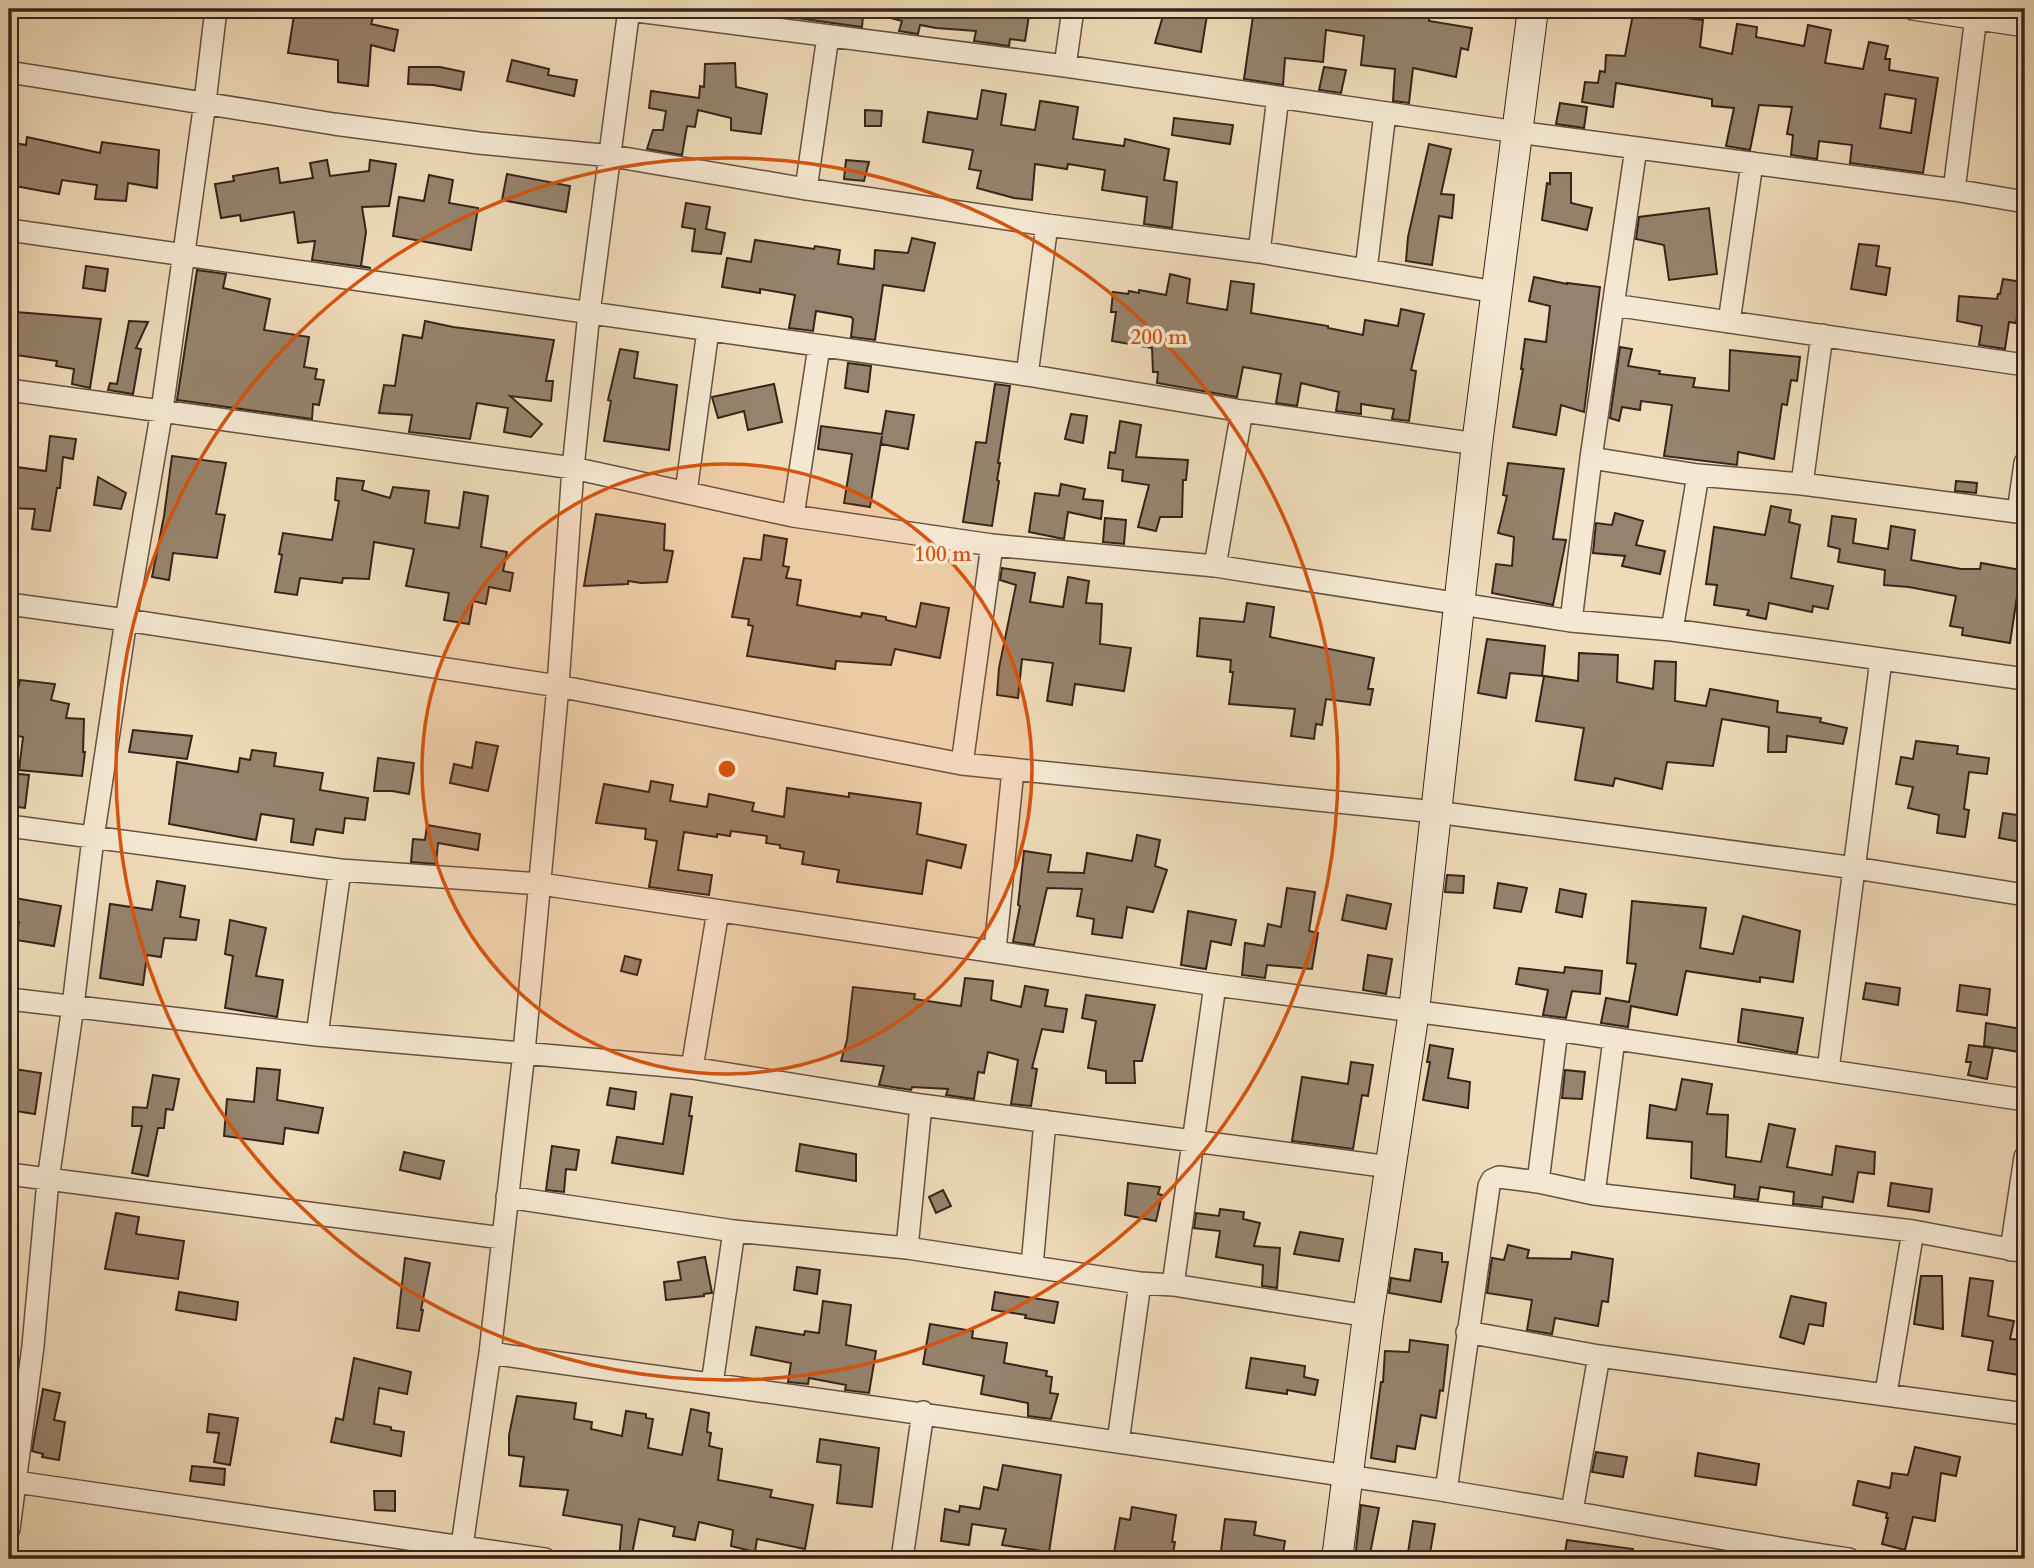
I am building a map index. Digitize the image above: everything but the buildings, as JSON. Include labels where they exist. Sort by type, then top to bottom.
[{"type":"street","points":[[9,1529],[12,1481],[33,1346],[48,1180],[93,838],[126,620],[162,410],[216,9]]},
{"type":"street","points":[[460,1553],[490,1353],[524,1052],[558,686],[573,468],[589,313],[612,156],[627,9],[1065,66],[2025,202]]},
{"type":"street","points":[[1065,66],[1073,9]]},
{"type":"street","points":[[1337,1559],[1368,1316],[1415,1011],[1458,604],[1533,9]]},
{"type":"street","points":[[1913,9],[1977,13],[2025,26]]},
{"type":"street","points":[[1954,190],[1977,13]]},
{"type":"street","points":[[806,189],[828,36]]},
{"type":"street","points":[[9,72],[361,128],[612,156],[806,189],[1047,225],[1259,252],[1496,292]]},
{"type":"street","points":[[1259,252],[1278,97]]},
{"type":"street","points":[[1366,270],[1385,113]]},
{"type":"street","points":[[1571,621],[1612,305],[1636,148]]},
{"type":"street","points":[[1729,322],[1752,163]]},
{"type":"street","points":[[1027,375],[1047,225]]},
{"type":"street","points":[[9,230],[1027,375],[1242,411],[1477,444]]},
{"type":"street","points":[[1612,305],[2025,365]]},
{"type":"street","points":[[685,492],[708,330]]},
{"type":"street","points":[[1802,484],[1822,335]]},
{"type":"street","points":[[793,516],[819,347]]},
{"type":"street","points":[[9,390],[573,468],[793,516],[992,545],[1215,566],[1571,621],[1672,630],[2025,679]]},
{"type":"street","points":[[1215,566],[1242,411]]},
{"type":"street","points":[[1591,458],[1698,474],[1802,484],[2021,512],[2025,463]]},
{"type":"street","points":[[1672,630],[1698,474]]},
{"type":"street","points":[[961,764],[992,545]]},
{"type":"street","points":[[9,604],[558,686],[961,764],[1436,813],[1855,868],[2025,895]]},
{"type":"street","points":[[1828,1070],[1881,660]]},
{"type":"street","points":[[995,950],[1013,771]]},
{"type":"street","points":[[9,826],[340,870],[541,884],[1215,985],[1557,1030],[2025,1100]]},
{"type":"street","points":[[317,1035],[340,870]]},
{"type":"street","points":[[692,1068],[718,911]]},
{"type":"street","points":[[1173,1285],[1215,985]]},
{"type":"street","points":[[9,999],[317,1035],[692,1068],[920,1105],[1391,1167]]},
{"type":"street","points":[[1538,1182],[1557,1030]]},
{"type":"street","points":[[1594,1194],[1614,1039]]},
{"type":"street","points":[[907,1248],[920,1105]]},
{"type":"street","points":[[1032,1266],[1045,1121]]},
{"type":"street","points":[[1446,1491],[1467,1332],[1492,1180],[1499,1177],[1594,1194],[1913,1231],[2018,1251],[2025,1157]]},
{"type":"street","points":[[9,1174],[502,1238]]},
{"type":"street","points":[[507,1197],[734,1231],[907,1248],[1140,1283],[1173,1285],[1368,1316]]},
{"type":"street","points":[[712,1384],[734,1231]]},
{"type":"street","points":[[1886,1393],[1913,1231]]},
{"type":"street","points":[[1118,1442],[1140,1283]]},
{"type":"street","points":[[1467,1332],[1599,1356],[2025,1414]]},
{"type":"street","points":[[490,1353],[923,1412],[1446,1491],[1572,1511],[1760,1553],[1849,1559]]},
{"type":"street","points":[[1572,1511],[1599,1356]]},
{"type":"street","points":[[902,1559],[923,1412]]},
{"type":"street","points":[[12,1481],[460,1553],[545,1559]]}]
